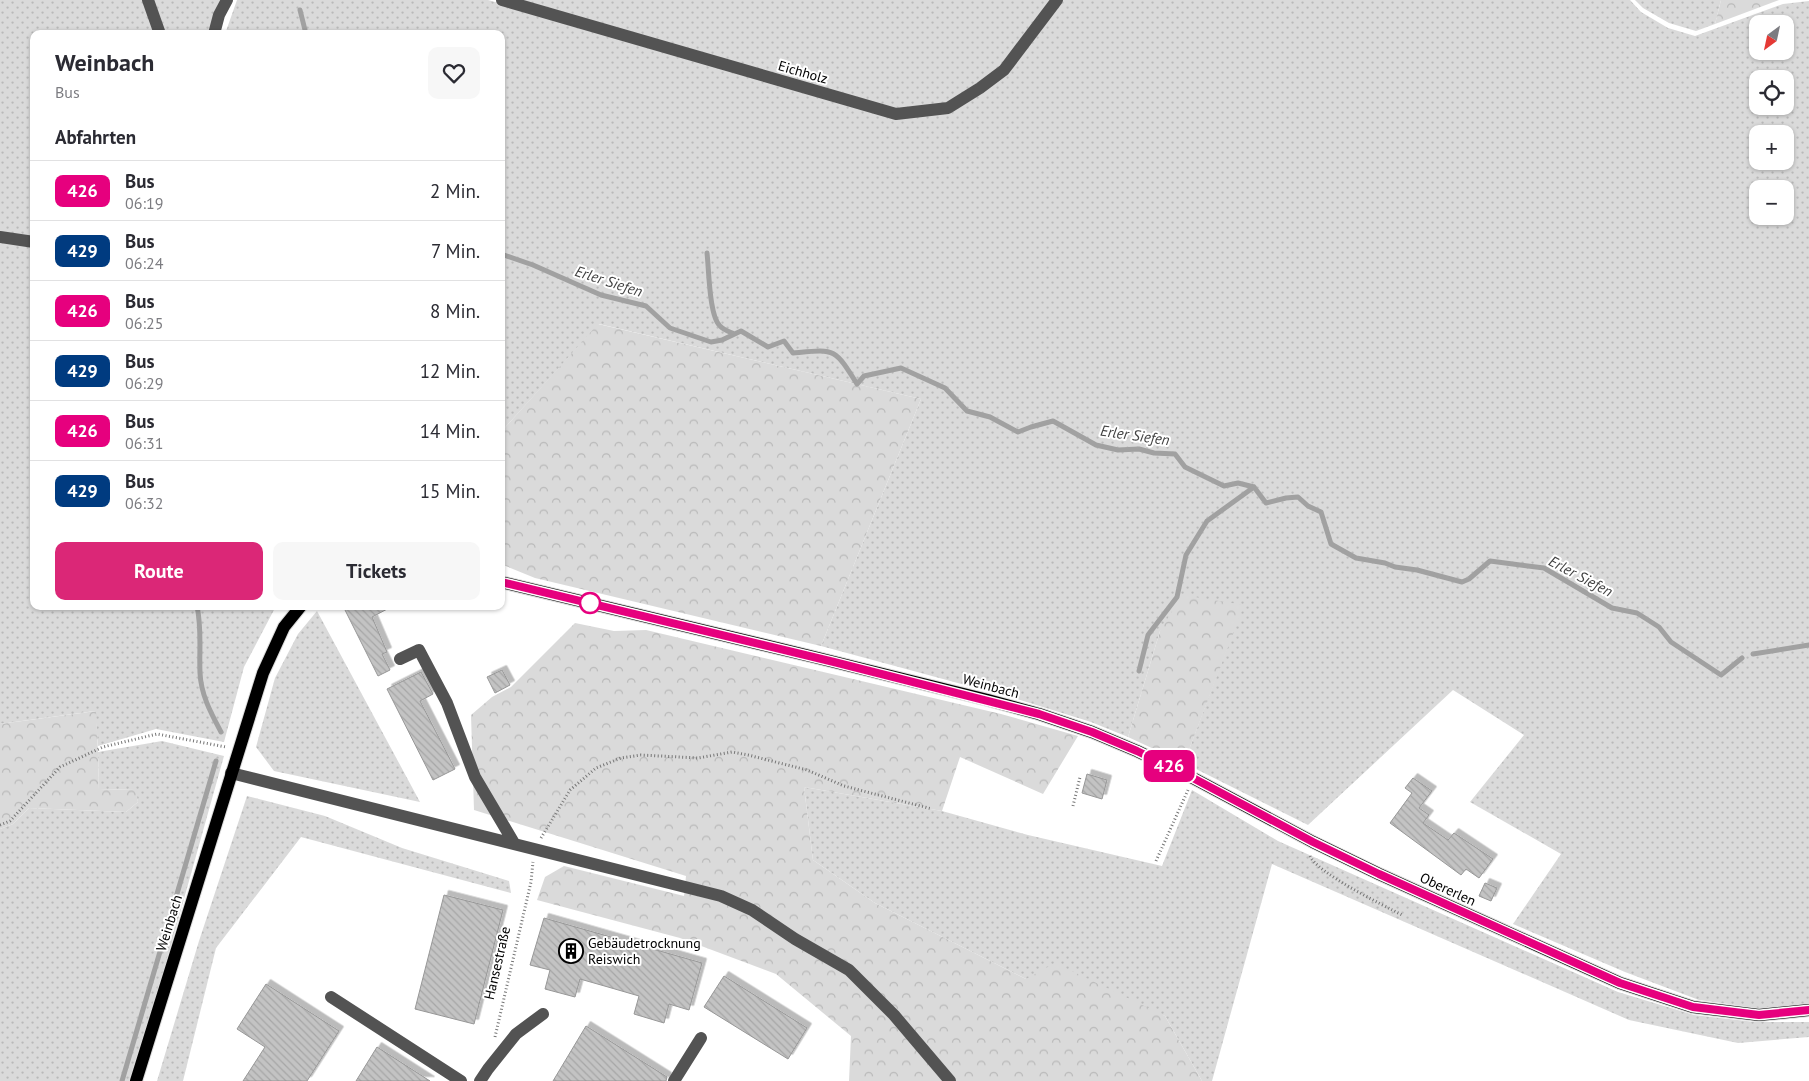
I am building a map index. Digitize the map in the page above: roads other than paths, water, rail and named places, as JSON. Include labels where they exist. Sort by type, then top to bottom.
[{"type":"main road","name":"Weinbach","points":[[505,583],[988,700],[1039,714],[1092,732]]},
{"type":"main road","name":"Weinbach","points":[[136,1081],[230,773],[263,673],[284,627],[298,610]]},
{"type":"main road","name":"Obererlen","points":[[1092,732],[1193,778],[1313,842],[1452,908],[1620,983],[1693,1007],[1759,1015],[1809,1010]]},
{"type":"street","points":[[148,0],[159,30]]},
{"type":"street","points":[[215,30],[227,0]]},
{"type":"street","name":"Eichholz","points":[[502,0],[896,114],[948,108],[980,88],[1004,70],[1057,0]]},
{"type":"street","points":[[0,237],[30,241]]},
{"type":"street","points":[[400,659],[418,650],[447,703],[475,777],[514,844]]},
{"type":"street","points":[[230,773],[721,896],[752,910],[795,939],[849,970],[894,1015],[950,1081]]},
{"type":"street","points":[[331,997],[461,1081]]},
{"type":"street","points":[[480,1081],[516,1034],[542,1014]]},
{"type":"street","points":[[674,1081],[701,1038]]},
{"type":"waterway","name":"Erler Siefen","points":[[300,10],[305,30]]},
{"type":"waterway","points":[[707,253],[710,292],[716,321],[725,330],[734,334]]},
{"type":"waterway","name":"Erler Siefen","points":[[505,255],[533,265],[601,295],[646,306],[670,328],[711,342],[722,340],[741,331],[768,347],[784,341],[793,353],[826,351],[838,357],[857,384],[864,376],[901,368],[945,388],[967,411],[990,417],[1018,432],[1053,421],[1096,445],[1118,450],[1139,449],[1154,453],[1175,454],[1185,467],[1224,486],[1238,483],[1254,487],[1266,503],[1298,497],[1308,506],[1321,512],[1331,544],[1356,558],[1417,570],[1462,582],[1469,579],[1490,561],[1544,568],[1612,608],[1637,613],[1659,627],[1671,642],[1721,675],[1742,658]]},
{"type":"waterway","points":[[1139,671],[1148,635],[1177,597],[1186,555],[1207,521],[1254,487]]},
{"type":"waterway","points":[[198,610],[202,689],[221,732]]},
{"type":"waterway","name":"Erler Siefen","points":[[1753,654],[1809,645]]},
{"type":"waterway","points":[[122,1081],[216,761]]},
{"type":"place","name":"Gebäudetrocknung Reiswich","points":[[571,951]]}]
